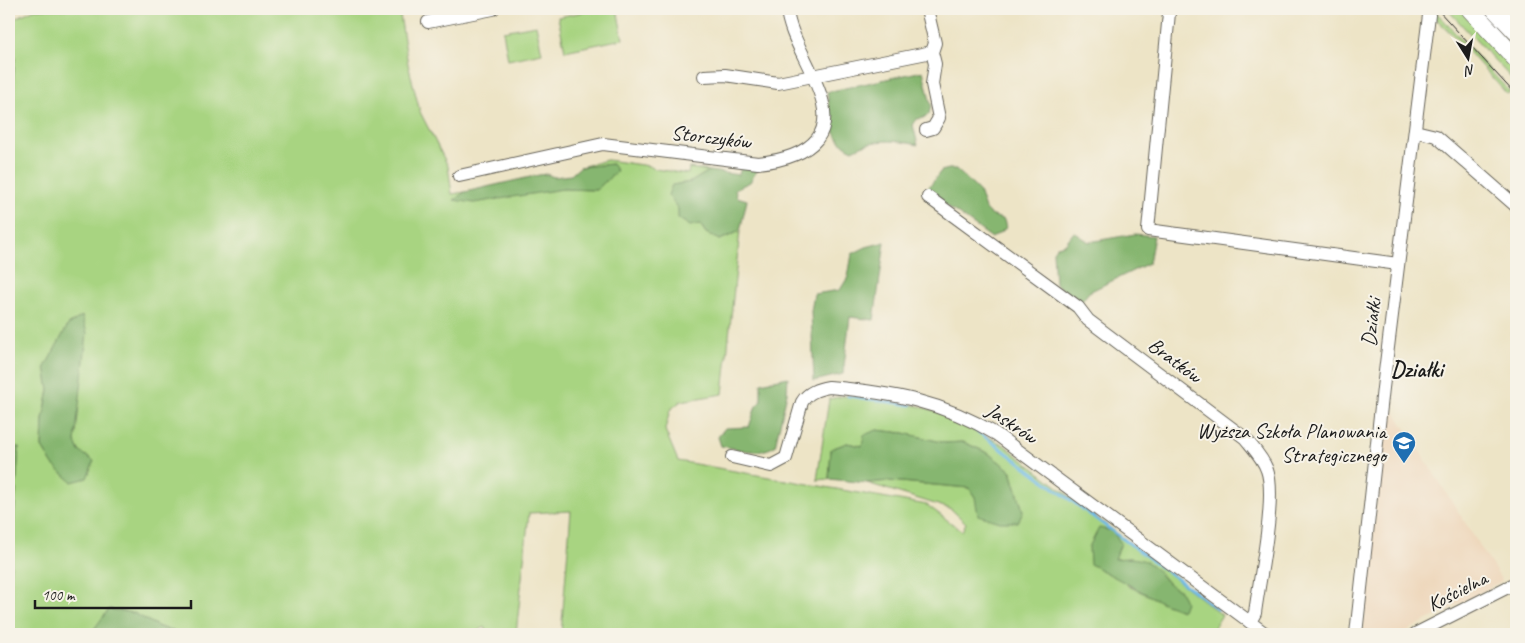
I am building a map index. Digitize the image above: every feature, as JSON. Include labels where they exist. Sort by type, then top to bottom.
[{"type":"street","points":[[428,22],[493,9]]},
{"type":"street","name":"Storczyków","points":[[459,176],[603,144],[752,162],[777,160],[807,148],[822,131],[824,106],[792,34],[787,9]]},
{"type":"street","points":[[926,130],[933,128],[939,118],[932,84],[935,68],[932,52],[935,43],[927,9]]},
{"type":"street","points":[[1470,9],[1516,59]]},
{"type":"street","points":[[1496,9],[1514,25],[1496,37]]},
{"type":"street","points":[[1169,13],[1148,230],[1398,264]]},
{"type":"street","name":"Działki","points":[[1356,634],[1398,264],[1429,15]]},
{"type":"street","points":[[704,76],[725,75],[778,83],[813,78],[932,52]]},
{"type":"street","points":[[1415,130],[1436,136],[1516,206]]},
{"type":"street","name":"Bratków","points":[[928,197],[1078,307],[1088,320],[1245,438],[1254,449],[1267,468],[1271,496],[1255,613],[1250,622]]},
{"type":"street","name":"Jaskrów","points":[[732,457],[771,466],[786,458],[804,398],[821,388],[829,387],[887,394],[942,407],[971,419],[996,434],[1266,634]]},
{"type":"street","name":"Kościelna","points":[[1415,634],[1516,583]]},
{"type":"shaded area","name":"Wyższa Szkoła Planowania Strategicznego","points":[[1392,407],[1502,581],[1401,634],[1363,634],[1386,408]]},
{"type":"green space","points":[[35,9],[399,9],[408,64],[420,112],[448,166],[452,194],[465,192],[455,200],[563,189],[596,190],[612,164],[580,167],[607,160],[688,174],[689,168],[709,171],[691,182],[673,185],[706,233],[720,240],[740,231],[723,394],[681,401],[670,410],[665,430],[678,461],[927,505],[962,531],[966,523],[951,509],[867,483],[889,481],[969,488],[975,497],[1023,511],[1011,471],[988,453],[963,442],[945,443],[904,433],[877,430],[862,446],[847,443],[831,449],[829,479],[817,480],[829,399],[844,396],[919,406],[944,414],[1004,445],[1222,615],[1210,634],[561,634],[571,511],[529,513],[516,634],[489,634],[485,627],[472,634],[184,634],[159,627],[134,613],[94,629],[94,634],[9,634],[9,591],[19,447],[9,448],[9,128],[15,57],[9,56],[9,21]],"holes":[[[45,367],[77,419],[75,442],[79,451],[72,481],[53,465],[42,447],[43,420],[49,390]],[[1131,558],[1150,565],[1163,577],[1173,592],[1181,610],[1128,586],[1115,559]]]},
{"type":"green space","points":[[598,9],[617,9],[623,39],[565,51],[558,17]]},
{"type":"green space","points":[[1433,9],[1510,92],[1507,94],[1458,40],[1427,10]]},
{"type":"green space","points":[[1447,9],[1462,9],[1516,68],[1516,75],[1512,79]]},
{"type":"green space","points":[[536,25],[542,53],[508,60],[503,31]]},
{"type":"green space","points":[[9,56],[15,57],[9,128]]},
{"type":"green space","points":[[923,71],[931,105],[929,114],[917,119],[913,125],[918,145],[885,141],[869,143],[853,150],[839,140],[832,126],[827,92]]},
{"type":"green space","points":[[612,164],[617,171],[596,190],[563,189],[474,203],[454,200],[465,192],[539,175],[546,174],[554,177],[571,175],[580,167]]},
{"type":"green space","points":[[741,167],[758,169],[750,182],[735,189],[737,197],[747,200],[740,231],[720,240],[706,233],[700,224],[690,226],[678,218],[678,209],[668,195],[672,185],[691,182],[709,171],[739,175]]},
{"type":"green space","points":[[956,169],[979,191],[985,209],[991,215],[1004,220],[1006,228],[992,238],[926,191],[941,171]]},
{"type":"green space","points":[[1074,232],[1089,242],[1135,234],[1154,236],[1149,263],[1089,292],[1081,302],[1055,284],[1053,251],[1057,246],[1065,244]]},
{"type":"green space","points":[[885,242],[874,320],[850,317],[843,374],[814,381],[811,311],[814,294],[840,290],[848,277],[852,254],[866,247]]},
{"type":"green space","points":[[82,316],[87,333],[75,442],[79,451],[94,461],[87,478],[72,482],[53,465],[42,447],[43,420],[49,390],[45,367],[68,325]]},
{"type":"green space","points":[[788,377],[787,393],[775,446],[762,451],[755,451],[721,446],[718,437],[725,428],[749,427],[756,406],[761,401],[761,383]]},
{"type":"green space","points":[[877,430],[904,433],[945,443],[963,442],[988,453],[1011,471],[1023,511],[1018,522],[1000,522],[978,515],[975,497],[969,488],[889,481],[867,483],[829,479],[831,449],[847,443],[862,446],[864,435]]},
{"type":"green space","points":[[19,447],[9,591],[9,448]]},
{"type":"green space","points":[[1099,528],[1112,531],[1121,543],[1115,559],[1143,560],[1152,565],[1170,585],[1180,590],[1185,602],[1182,610],[1163,603],[1090,564],[1089,547]]},
{"type":"green space","points":[[109,609],[134,613],[159,627],[184,634],[94,634],[94,629]]},
{"type":"waterway","points":[[848,396],[911,405]]},
{"type":"waterway","points":[[973,428],[1218,609]]},
{"type":"tram line","points":[[9,13],[19,9]]},
{"type":"tram line","points":[[1437,9],[1516,95]]},
{"type":"place","name":"Wyższa Szkoła Planowania Strategicznego","points":[[1404,464]]},
{"type":"district","name":"Działki","points":[[1417,369]]}]
